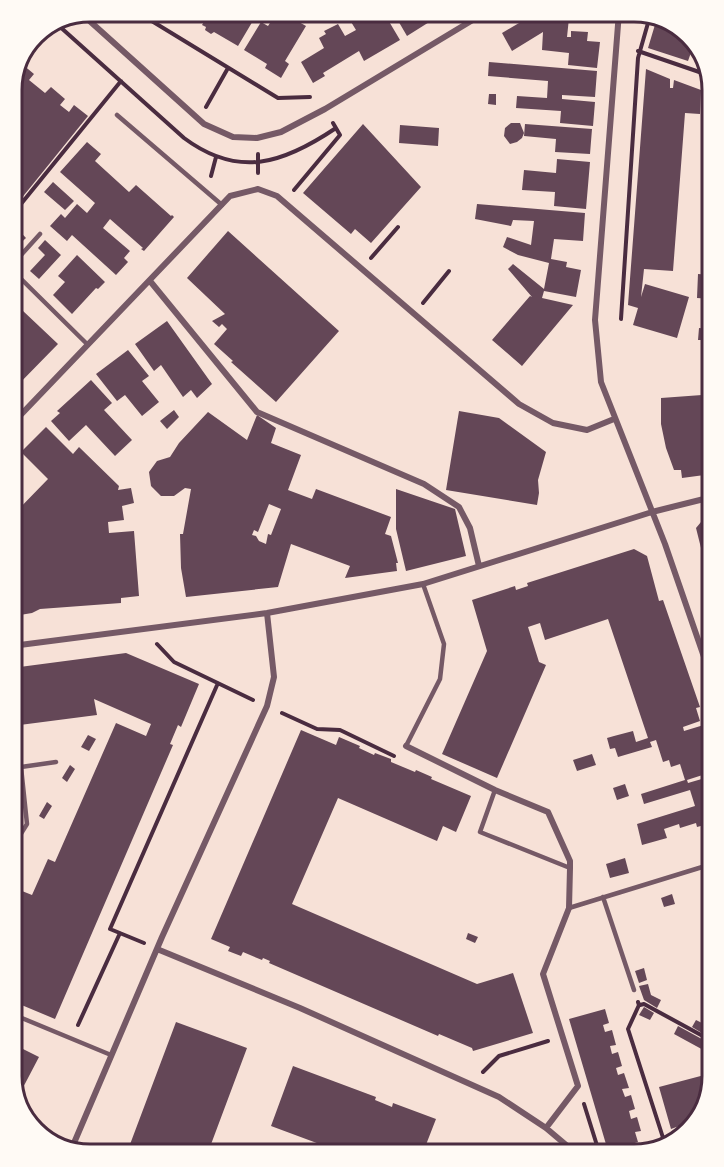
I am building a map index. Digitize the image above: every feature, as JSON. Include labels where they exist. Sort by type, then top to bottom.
[{"type":"street","points":[[91,22],[204,124],[233,137],[257,138],[281,132],[325,109],[468,23]]},
{"type":"street","points":[[618,23],[595,320],[601,382],[665,544],[702,651]]},
{"type":"street","points":[[23,413],[230,196],[258,189],[277,196],[519,404],[553,423],[586,430],[614,419]]},
{"type":"street","points":[[150,281],[257,412],[424,484],[459,507],[470,528],[479,566]]},
{"type":"street","points":[[22,645],[267,613],[423,584],[652,512],[702,500]]},
{"type":"street","points":[[74,1142],[157,949],[267,706],[274,677],[267,613]]},
{"type":"street","points":[[406,746],[495,790],[548,812],[570,861],[568,908],[543,974],[578,1086],[546,1128]]},
{"type":"street","points":[[157,949],[300,1008],[500,1097],[546,1128],[565,1144]]},
{"type":"lane","points":[[117,115],[222,205]]},
{"type":"lane","points":[[23,253],[40,234]]},
{"type":"lane","points":[[23,281],[88,345]]},
{"type":"lane","points":[[406,746],[440,679],[444,644],[423,584]]},
{"type":"lane","points":[[22,767],[56,762]]},
{"type":"lane","points":[[22,779],[27,824],[22,832]]},
{"type":"lane","points":[[495,790],[480,832],[570,868]]},
{"type":"lane","points":[[568,908],[702,867]]},
{"type":"lane","points":[[603,897],[634,990]]},
{"type":"lane","points":[[22,1018],[111,1055]]},
{"type":"path","points":[[154,22],[278,98],[317,97],[340,135],[284,202]]},
{"type":"path","points":[[621,320],[640,51],[648,24]]},
{"type":"path","points":[[616,51],[640,51],[699,72]]},
{"type":"path","points":[[23,201],[121,81]]},
{"type":"path","points":[[257,138],[258,189]]},
{"type":"path","points":[[361,269],[398,227]]},
{"type":"path","points":[[414,314],[449,271]]},
{"type":"path","points":[[157,949],[110,929],[218,683]]},
{"type":"path","points":[[71,1039],[120,933]]},
{"type":"path","points":[[634,990],[639,1005],[628,1029],[663,1137]]},
{"type":"path","points":[[639,1005],[644,1004],[702,1036]]},
{"type":"path","points":[[478,1087],[482,1074],[499,1056],[562,1037]]},
{"type":"path","points":[[578,1086],[596,1144]]},
{"type":"building","points":[[204,22],[252,22],[238,46],[214,32],[211,34],[202,25]]},
{"type":"building","points":[[261,22],[268,26],[270,22],[300,22],[306,26],[285,61],[289,64],[281,78],[265,68],[267,64],[244,50]]},
{"type":"building","points":[[351,22],[390,23],[400,40],[364,61],[359,51],[323,73],[325,76],[313,83],[301,62],[324,48],[319,38],[326,34],[324,31],[338,24],[345,36],[356,30]]},
{"type":"building","points":[[399,23],[428,23],[407,36]]},
{"type":"building","points":[[519,23],[568,23],[567,37],[571,37],[571,31],[588,32],[587,41],[600,42],[597,68],[568,65],[569,53],[542,50],[543,32],[512,51],[502,33]]},
{"type":"building","points":[[655,26],[678,39],[691,54],[688,61],[648,48]]},
{"type":"building","points":[[489,62],[597,71],[595,97],[562,95],[562,99],[595,102],[593,126],[560,123],[561,111],[516,108],[517,96],[547,98],[548,81],[488,76]]},
{"type":"building","points":[[27,68],[34,74],[29,80],[45,93],[51,87],[65,99],[60,105],[69,112],[74,105],[88,116],[23,197],[23,86]]},
{"type":"building","points":[[646,69],[670,79],[670,88],[673,88],[674,80],[701,90],[700,114],[685,113],[673,271],[644,269],[641,297],[645,284],[689,297],[677,338],[633,325],[638,308],[628,305]]},
{"type":"building","points":[[489,94],[496,94],[496,105],[488,104]]},
{"type":"building","points":[[511,123],[520,123],[524,133],[517,142],[510,144],[504,136],[505,128]]},
{"type":"building","points":[[363,124],[421,187],[371,243],[355,229],[351,234],[303,193]]},
{"type":"building","points":[[525,124],[592,129],[590,154],[555,152],[556,139],[524,136]]},
{"type":"building","points":[[400,125],[439,128],[438,146],[399,143]]},
{"type":"building","points":[[87,142],[101,154],[95,161],[129,192],[136,185],[174,217],[144,251],[110,219],[103,228],[130,251],[124,258],[128,262],[116,275],[72,235],[67,241],[50,226],[61,214],[65,218],[77,204],[87,213],[95,203],[60,172]]},
{"type":"building","points":[[557,159],[590,162],[586,209],[554,206],[555,192],[522,190],[524,170],[556,173]]},
{"type":"building","points":[[53,182],[74,201],[65,210],[44,192]]},
{"type":"building","points":[[477,204],[585,213],[583,241],[554,239],[551,259],[567,262],[566,267],[581,270],[576,297],[544,291],[542,298],[573,305],[522,366],[492,340],[530,296],[532,297],[508,269],[513,264],[544,289],[549,263],[518,255],[503,247],[507,237],[531,245],[534,221],[513,220],[511,226],[475,219]]},
{"type":"building","points":[[228,231],[339,331],[276,402],[214,344],[227,329],[222,324],[219,327],[212,321],[225,314],[187,278]]},
{"type":"building","points":[[45,240],[61,255],[39,279],[30,271],[45,255],[38,248]]},
{"type":"building","points":[[77,255],[105,282],[98,289],[96,288],[72,314],[53,295],[65,282],[58,276]]},
{"type":"building","points":[[698,274],[702,274],[702,298],[697,298]]},
{"type":"building","points":[[23,311],[58,344],[23,380]]},
{"type":"building","points":[[167,321],[212,384],[197,398],[191,390],[183,397],[161,365],[154,371],[135,344]]},
{"type":"building","points":[[699,328],[702,328],[702,340],[698,340]]},
{"type":"building","points":[[128,350],[149,376],[142,381],[159,402],[142,416],[125,395],[117,401],[96,374]]},
{"type":"building","points":[[91,380],[112,403],[104,410],[132,440],[115,456],[86,425],[69,441],[51,421],[60,413],[57,411]]},
{"type":"building","points":[[702,395],[702,475],[682,478],[681,470],[674,470],[661,424],[661,398]]},
{"type":"building","points":[[174,410],[179,417],[167,429],[160,421]]},
{"type":"building","points":[[459,411],[499,418],[546,452],[538,480],[537,505],[446,490]]},
{"type":"building","points":[[208,412],[247,440],[257,415],[276,428],[271,443],[301,455],[288,490],[312,499],[316,489],[391,517],[385,534],[391,536],[398,563],[396,563],[397,571],[345,578],[350,566],[291,544],[278,587],[186,597],[181,568],[180,534],[183,534],[191,489],[185,488],[174,496],[161,496],[151,486],[149,472],[157,461],[170,457],[179,443]],"holes":[[[269,504],[281,509],[271,535],[268,534],[266,544],[252,535],[254,530],[258,532]]]},
{"type":"building","points":[[46,427],[73,454],[79,447],[119,486],[118,490],[131,488],[134,503],[122,506],[124,520],[108,522],[109,533],[134,531],[139,596],[121,598],[121,603],[40,609],[22,615],[23,505],[48,479],[23,454],[23,450]]},
{"type":"building","points":[[396,489],[455,509],[466,556],[406,571],[396,529]]},
{"type":"building","points":[[702,522],[702,552],[696,528]]},
{"type":"building","points":[[634,549],[647,556],[659,601],[663,600],[700,707],[696,708],[700,721],[683,727],[684,731],[702,726],[702,775],[687,780],[688,783],[702,779],[702,826],[697,827],[696,823],[680,828],[679,824],[664,829],[667,838],[642,845],[637,824],[695,806],[690,790],[644,804],[641,794],[685,780],[680,764],[671,767],[669,760],[663,762],[656,740],[650,742],[652,747],[618,757],[615,748],[610,749],[607,738],[633,731],[636,742],[648,738],[608,619],[545,640],[540,623],[528,627],[539,662],[546,665],[497,778],[442,754],[487,651],[472,600],[515,586],[516,590],[528,586],[527,583]]},
{"type":"building","points":[[126,653],[199,684],[181,727],[178,725],[170,744],[173,745],[55,1019],[22,1005],[22,891],[32,895],[48,859],[55,862],[116,723],[146,736],[151,724],[94,699],[97,715],[22,725],[22,667]]},
{"type":"building","points":[[301,730],[336,745],[339,737],[374,755],[375,753],[391,759],[391,762],[415,772],[416,770],[471,796],[456,832],[443,826],[437,841],[338,798],[292,904],[477,984],[513,973],[533,1033],[473,1051],[472,1048],[439,1034],[438,1036],[269,963],[270,961],[263,958],[262,960],[243,952],[241,956],[228,951],[230,947],[211,939]]},
{"type":"building","points":[[88,735],[96,739],[89,751],[81,747]]},
{"type":"building","points":[[592,754],[596,765],[577,771],[573,760]]},
{"type":"building","points":[[70,765],[75,769],[67,782],[62,778]]},
{"type":"building","points":[[625,784],[629,796],[617,800],[613,788]]},
{"type":"building","points":[[47,802],[52,806],[44,819],[39,816]]},
{"type":"building","points":[[625,858],[629,873],[610,878],[606,864]]},
{"type":"building","points":[[672,894],[675,904],[664,907],[661,898]]},
{"type":"building","points":[[468,933],[478,937],[475,943],[466,939]]},
{"type":"building","points":[[644,968],[647,980],[639,983],[635,971]]},
{"type":"building","points":[[648,984],[651,995],[661,1000],[657,1008],[644,1000],[639,986]]},
{"type":"building","points":[[644,1007],[654,1013],[650,1020],[639,1015]]},
{"type":"building","points":[[605,1009],[609,1023],[603,1025],[605,1032],[612,1030],[616,1045],[610,1046],[612,1054],[618,1052],[622,1066],[616,1068],[618,1075],[624,1073],[629,1088],[622,1089],[625,1097],[631,1095],[635,1109],[629,1111],[631,1119],[637,1117],[641,1131],[635,1132],[638,1142],[606,1144],[569,1019]]},
{"type":"building","points":[[696,1020],[702,1023],[702,1033],[692,1027]]},
{"type":"building","points":[[176,1022],[247,1048],[211,1144],[130,1144]]},
{"type":"building","points":[[678,1026],[702,1039],[702,1049],[674,1034]]},
{"type":"building","points":[[22,1049],[39,1057],[23,1087]]},
{"type":"building","points":[[293,1066],[376,1097],[375,1100],[392,1107],[393,1103],[436,1119],[426,1144],[319,1144],[271,1126]]},
{"type":"building","points":[[702,1076],[699,1094],[690,1114],[680,1126],[671,1129],[659,1087]]}]
